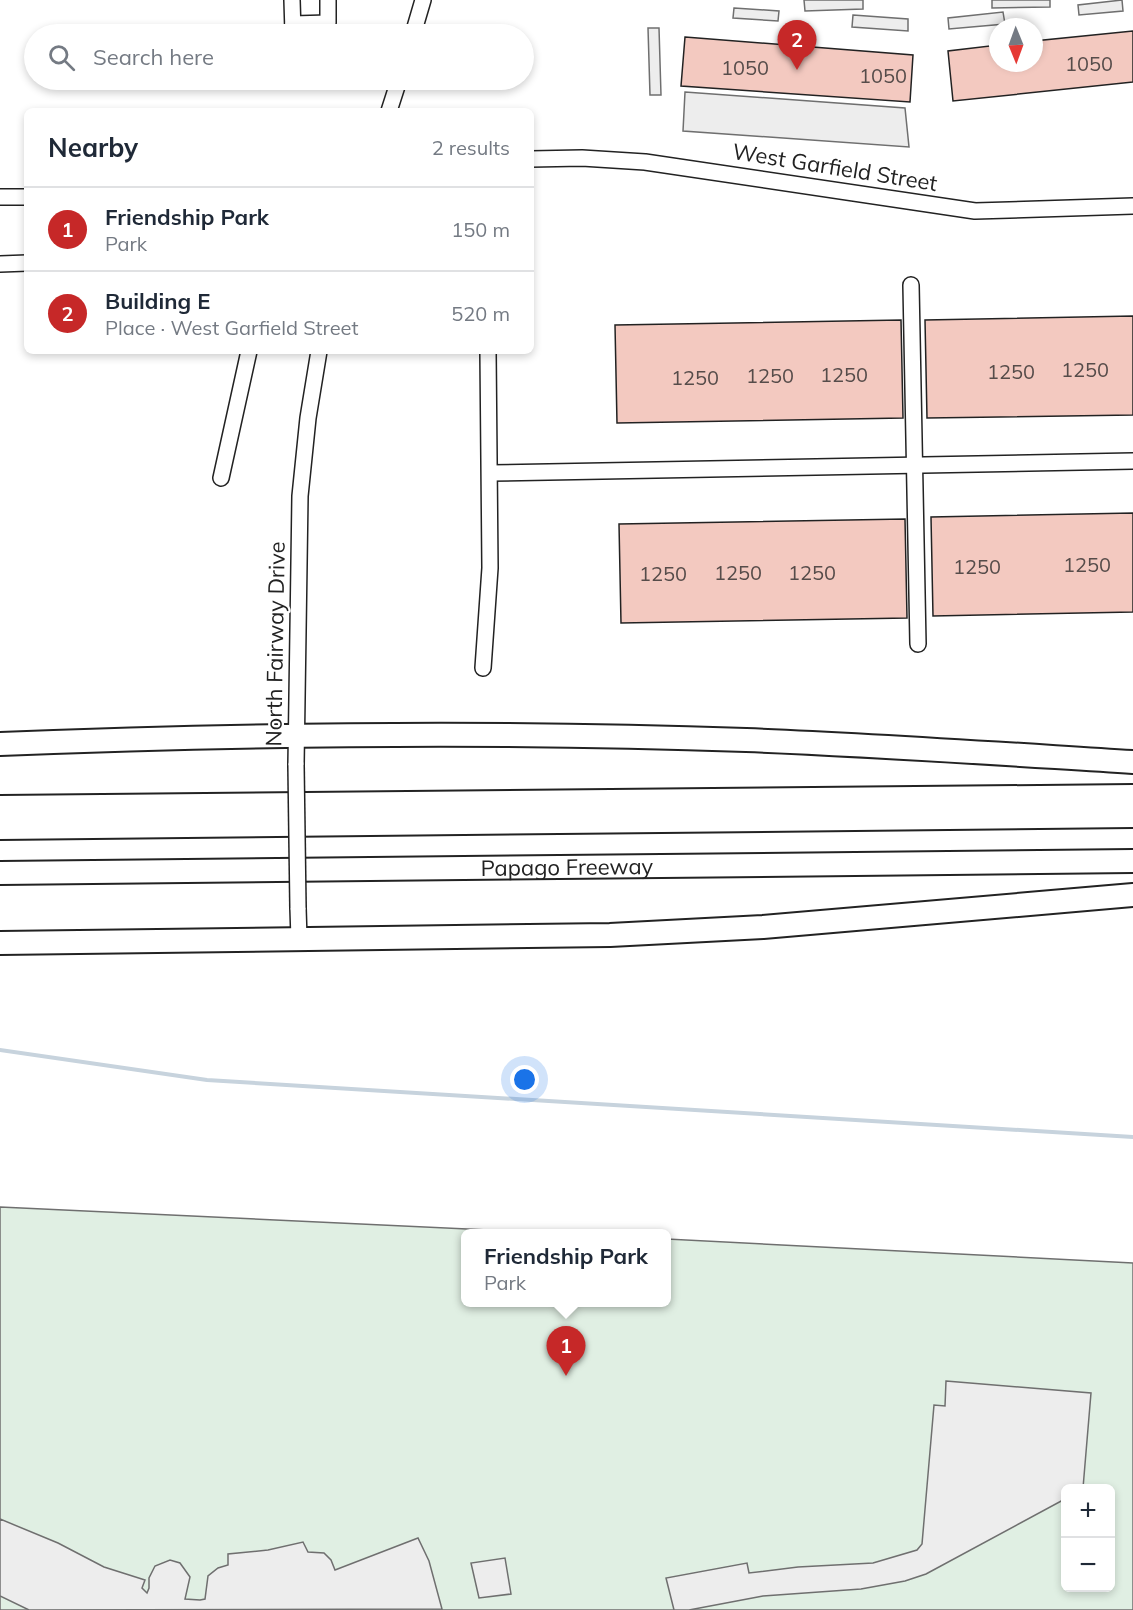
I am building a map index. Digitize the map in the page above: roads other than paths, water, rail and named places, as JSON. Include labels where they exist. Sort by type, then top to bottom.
[{"type":"highway","points":[[0,744],[298,737],[595,736],[892,746],[1133,762]]},
{"type":"highway","points":[[0,807],[1133,796]]},
{"type":"highway","points":[[0,828],[1133,816]]},
{"type":"highway","name":"Papago Freeway","points":[[0,873],[1133,861]]},
{"type":"highway","points":[[0,944],[610,935],[763,927],[1133,895]]},
{"type":"street","points":[[292,0],[293,24]]},
{"type":"street","points":[[322,24],[328,23],[328,0]]},
{"type":"street","points":[[416,24],[423,0]]},
{"type":"street","points":[[390,108],[396,90]]},
{"type":"street","name":"West Garfield Street","points":[[534,159],[582,158],[656,163],[975,211],[1133,206]]},
{"type":"street","points":[[0,198],[24,197]]},
{"type":"street","points":[[0,264],[24,263]]},
{"type":"street","points":[[911,285],[918,644]]},
{"type":"street","points":[[221,478],[248,354]]},
{"type":"street","name":"North Fairway Drive","points":[[299,939],[296,765],[298,737],[297,578],[300,496],[308,418],[319,354]]},
{"type":"street","points":[[483,668],[490,568],[488,354]]},
{"type":"street","points":[[490,473],[1133,461]]},
{"type":"waterway","points":[[0,1050],[207,1080],[1133,1137]]},
{"type":"place","name":"Building E","points":[[797,70]]},
{"type":"place","name":"Friendship Park","points":[[566,1376]]}]
